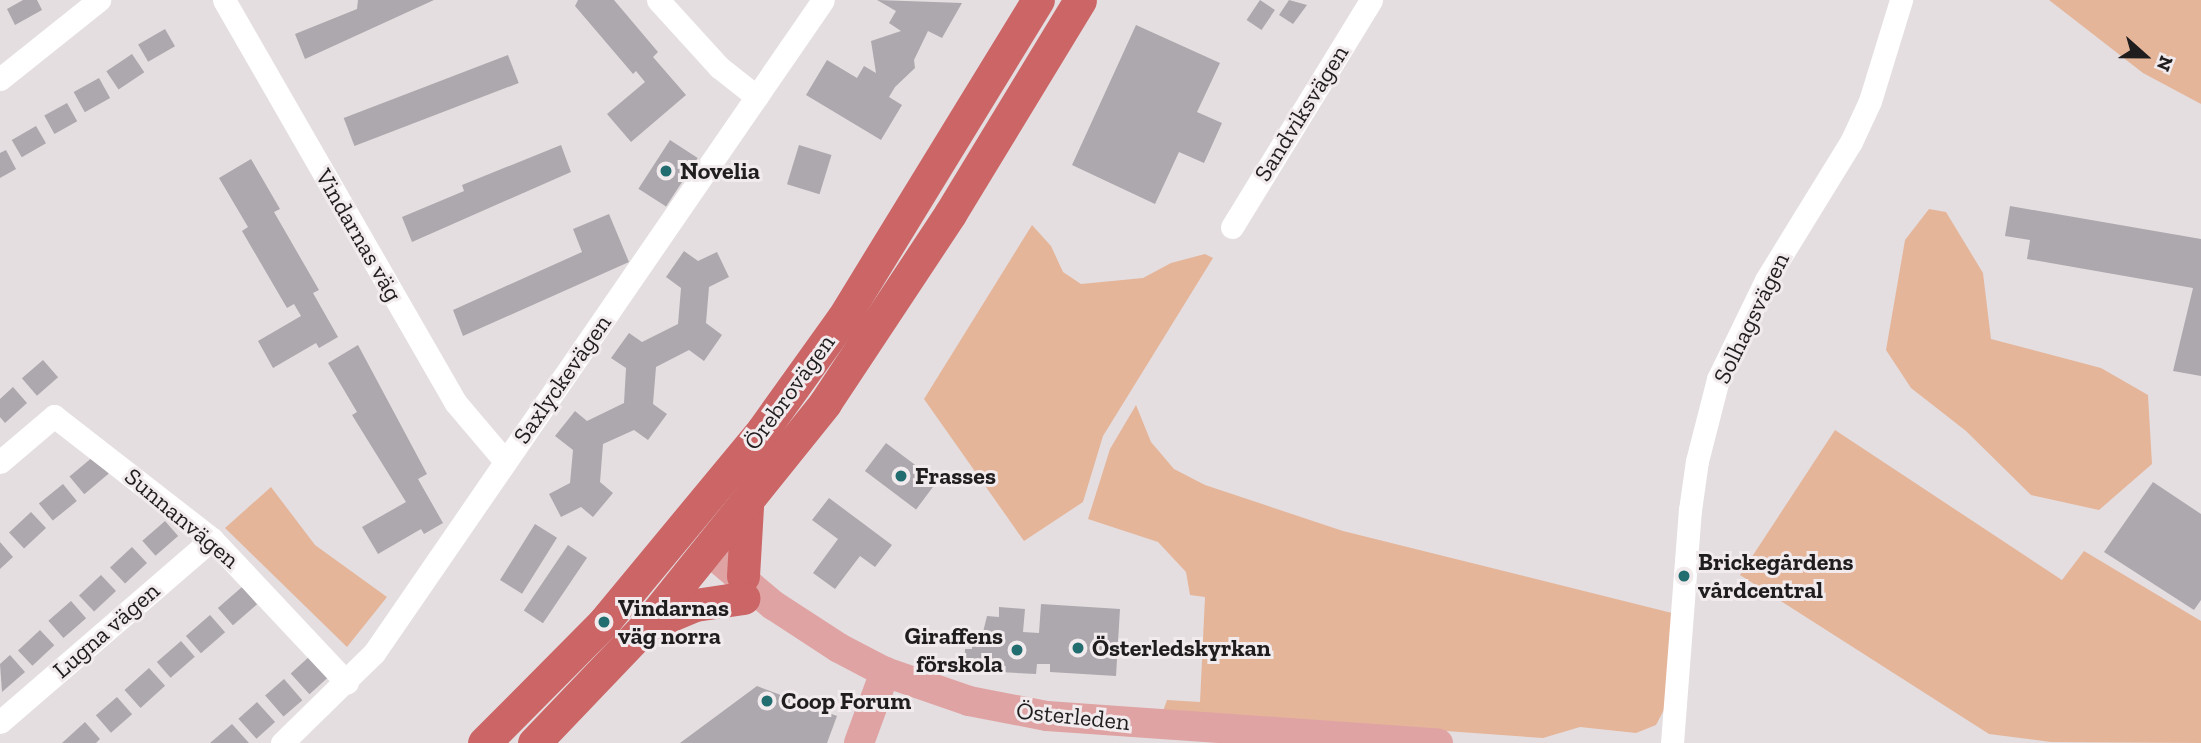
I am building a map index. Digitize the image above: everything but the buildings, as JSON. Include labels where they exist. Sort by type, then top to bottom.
[{"type":"highway","name":"Örebrovägen","points":[[484,743],[586,642],[762,431],[843,318],[1038,0]]},
{"type":"highway","name":"Örebrovägen","points":[[534,743],[646,626],[747,506],[880,323],[1080,0]]},
{"type":"highway","points":[[646,626],[695,605],[753,593],[747,506]]},
{"type":"highway","points":[[681,531],[709,551]]},
{"type":"main road","name":"Österleden","points":[[709,551],[753,593],[885,673],[968,701],[1047,716],[1438,743]]},
{"type":"main road","points":[[859,743],[885,673]]},
{"type":"street","points":[[0,79],[99,0]]},
{"type":"street","name":"Vindarnas väg","points":[[223,0],[455,402],[505,461]]},
{"type":"street","points":[[658,0],[719,67],[757,97]]},
{"type":"street","name":"Saxlyckevägen","points":[[282,743],[347,683],[381,643],[823,0]]},
{"type":"street","name":"Sandviksvägen","points":[[1232,227],[1371,0]]},
{"type":"street","name":"Solhagsvägen","points":[[1672,743],[1690,510],[1714,392],[1743,322],[1851,142],[1870,100],[1901,0]]},
{"type":"street","name":"Sunnanvägen","points":[[0,462],[54,416],[212,539],[347,683]]},
{"type":"street","name":"Lugna vägen","points":[[0,722],[212,539]]},
{"type":"shaded area","points":[[2049,0],[2201,0],[2201,104],[2143,73]]},
{"type":"shaded area","points":[[1929,209],[1946,212],[1983,273],[1991,339],[2101,368],[2148,395],[2152,464],[2099,510],[2031,495],[1966,431],[1911,388],[1886,350],[1905,240]]},
{"type":"shaded area","points":[[1032,225],[1051,246],[1063,272],[1081,284],[1143,278],[1171,263],[1205,254],[1213,258],[1103,436],[1083,502],[1024,541],[924,399]]},
{"type":"shaded area","points":[[1136,405],[1151,442],[1174,469],[1205,485],[1343,531],[1672,613],[1666,706],[1656,725],[1636,733],[1580,727],[1543,738],[1163,711],[1167,700],[1200,702],[1205,597],[1190,595],[1186,572],[1158,542],[1088,519],[1110,449]]},
{"type":"shaded area","points":[[1835,430],[2062,580],[2084,551],[2201,621],[2201,743],[2051,742],[1989,734],[1740,575]]},
{"type":"shaded area","points":[[271,487],[315,545],[387,597],[347,647],[225,528]]},
{"type":"place","name":"Novelia","points":[[666,171]]},
{"type":"place","name":"Frasses","points":[[901,476]]},
{"type":"place","name":"Brickegårdens vårdcentral","points":[[1684,576]]},
{"type":"place","name":"Vindarnas väg norra","points":[[604,622]]},
{"type":"place","name":"Österledskyrkan","points":[[1078,648]]},
{"type":"place","name":"Giraffens förskola","points":[[1017,650]]},
{"type":"place","name":"Coop Forum","points":[[767,701]]}]
